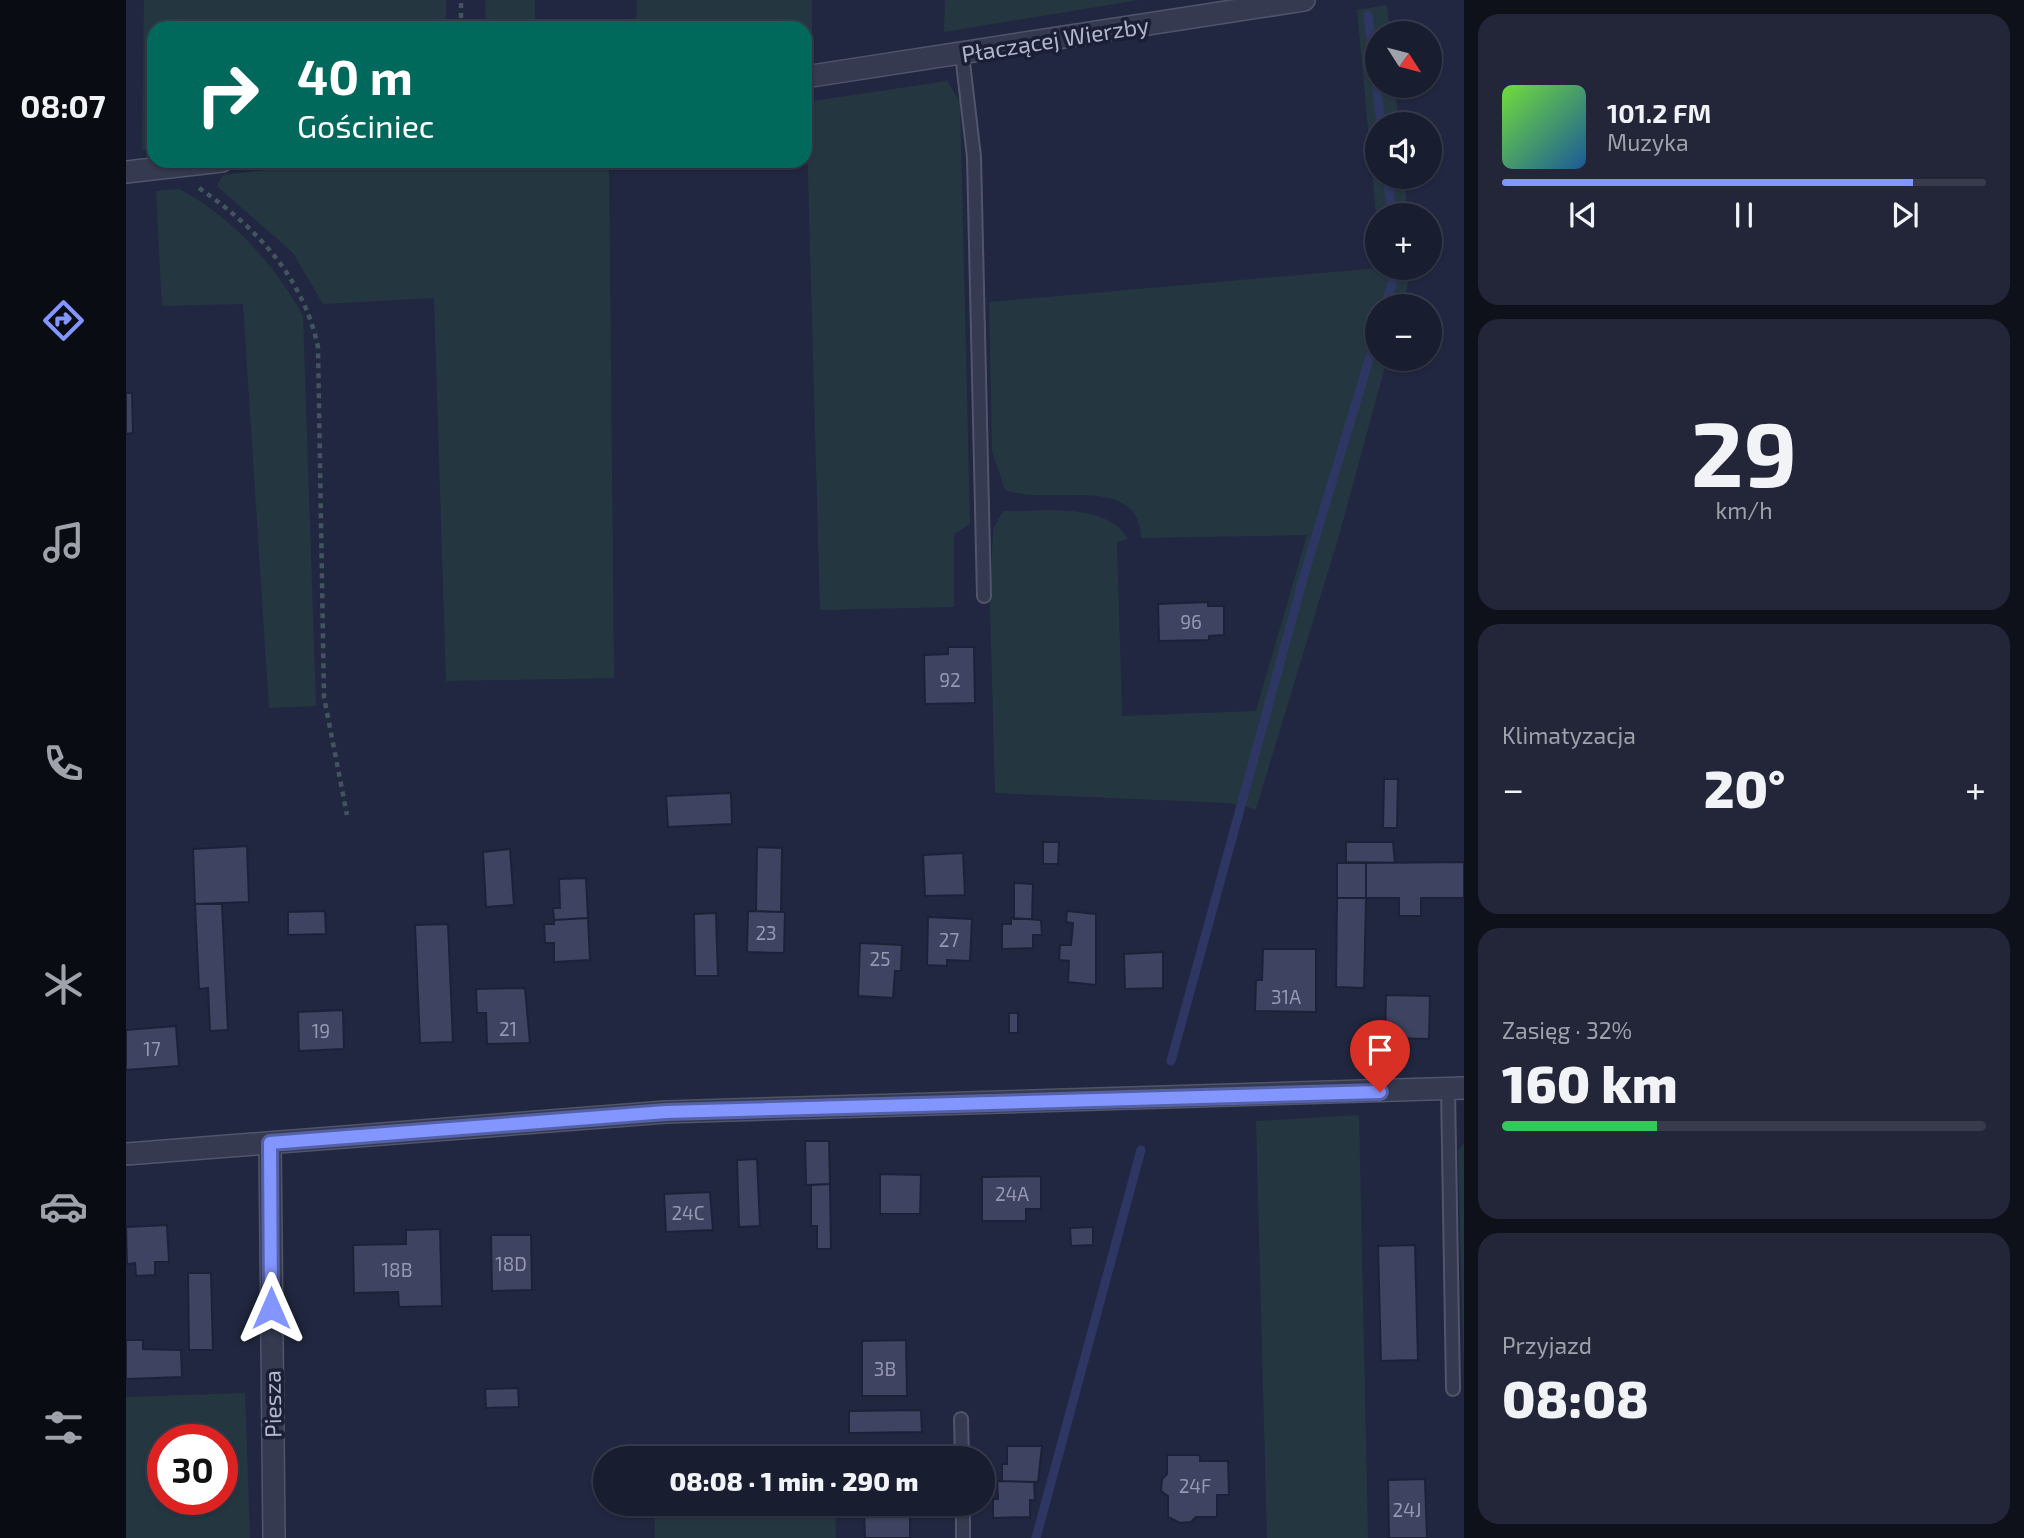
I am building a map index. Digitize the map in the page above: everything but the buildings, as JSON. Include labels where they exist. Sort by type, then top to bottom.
[{"type":"street","name":"Płaczącej Wierzby","points":[[812,76],[1304,0]]},
{"type":"street","points":[[126,172],[176,168]]},
{"type":"street","points":[[126,1154],[666,1112],[1456,1089]]},
{"type":"street","name":"Piesza","points":[[270,1143],[274,1538]]},
{"type":"lane","points":[[962,54],[974,158],[984,596]]},
{"type":"lane","points":[[1452,1389],[1456,1089]]},
{"type":"lane","points":[[961,1419],[962,1446]]},
{"type":"lane","points":[[963,1516],[963,1538]]},
{"type":"path","points":[[461,0],[461,21]]},
{"type":"path","points":[[170,169],[213,198],[254,233],[300,290],[314,327],[318,347],[324,697],[347,815]]},
{"type":"shaded area","points":[[144,0],[446,0],[446,21],[147,21],[147,149],[142,150]]},
{"type":"shaded area","points":[[485,0],[535,0],[535,21],[486,21]]},
{"type":"shaded area","points":[[637,0],[812,0],[812,21],[636,21]]},
{"type":"shaded area","points":[[945,0],[1139,0],[944,32]]},
{"type":"shaded area","points":[[1387,5],[1389,21],[1365,21],[1365,96],[1357,10]]},
{"type":"shaded area","points":[[947,81],[960,102],[970,524],[954,534],[954,607],[820,610],[808,168],[812,168],[812,101]]},
{"type":"shaded area","points":[[1365,98],[1396,98],[1398,112],[1366,112]]},
{"type":"shaded area","points":[[280,168],[609,168],[614,678],[446,681],[434,298],[323,304],[293,253],[217,186],[223,175]]},
{"type":"shaded area","points":[[179,189],[216,213],[250,244],[279,278],[303,316],[316,706],[269,708],[243,304],[162,306],[156,191]]},
{"type":"shaded area","points":[[1374,189],[1405,189],[1407,203],[1375,203]]},
{"type":"shaded area","points":[[1365,269],[1365,280],[1409,280],[1405,294],[1365,294],[1365,371],[1384,371],[1340,532],[1256,809],[1229,803],[995,793],[990,605],[993,529],[1003,511],[1053,510],[1089,514],[1118,527],[1128,539],[1117,542],[1122,716],[1256,711],[1307,535],[1141,538],[1136,517],[1125,505],[1109,498],[1024,494],[1005,490],[992,451],[989,302]]},
{"type":"shaded area","points":[[1359,1115],[1368,1538],[1267,1538],[1256,1121]]},
{"type":"shaded area","points":[[1464,1143],[1464,1381],[1458,1151]]},
{"type":"shaded area","points":[[245,1393],[250,1538],[126,1538],[126,1397]]},
{"type":"shaded area","points":[[654,1516],[835,1516],[836,1538],[655,1538]]},
{"type":"waterway","points":[[1368,15],[1380,112]]},
{"type":"waterway","points":[[1389,189],[1390,203]]},
{"type":"waterway","points":[[1389,294],[1393,280]]},
{"type":"waterway","points":[[1171,1061],[1305,572],[1366,371]]},
{"type":"waterway","points":[[1036,1538],[1141,1150]]},
{"type":"route","points":[[271,1308],[270,1143],[666,1112],[1380,1092]]}]
